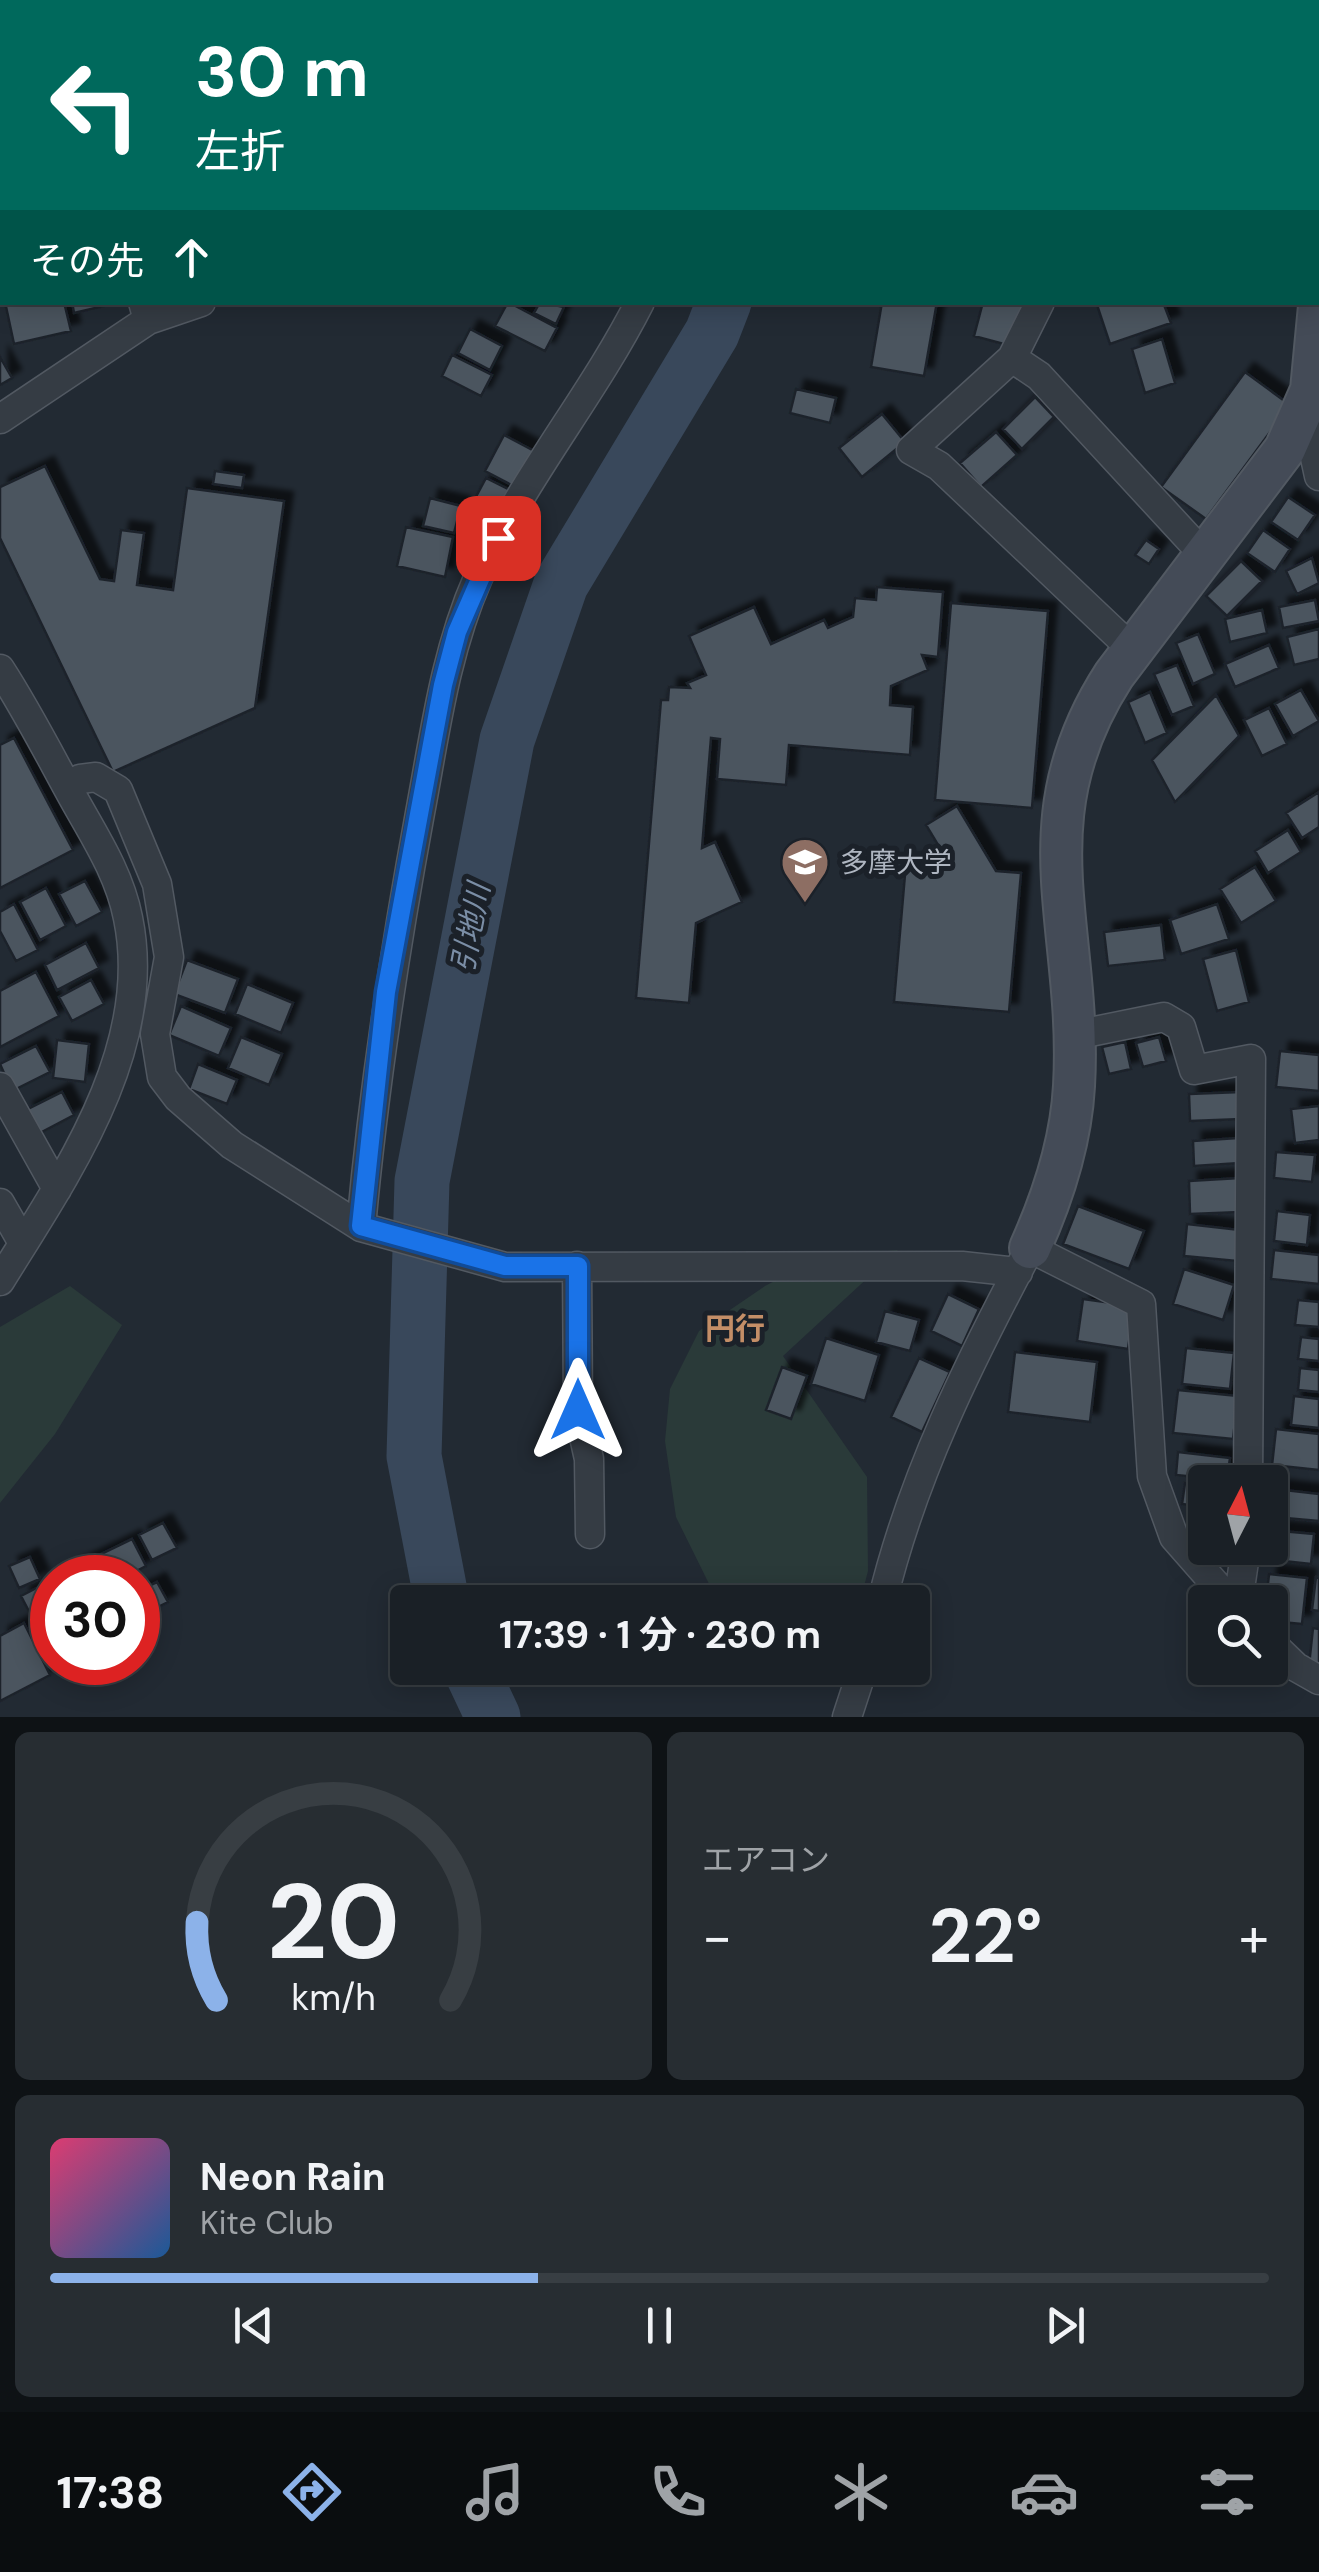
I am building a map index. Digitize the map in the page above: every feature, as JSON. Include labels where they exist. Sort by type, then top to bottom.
[{"type":"street","points":[[0,419],[146,311],[183,305]]},
{"type":"street","points":[[367,1228],[386,992],[443,685],[457,632],[479,576],[522,494],[638,305]]},
{"type":"street","points":[[1038,305],[1012,358],[911,450],[939,466],[1132,649]]},
{"type":"street","points":[[887,1585],[920,1474],[1024,1260],[1068,1134],[1075,1036],[1059,844],[1066,778],[1094,706],[1132,649],[1285,449],[1304,411],[1315,368],[1319,306]]},
{"type":"street","points":[[1012,358],[1040,376],[1205,556]]},
{"type":"street","points":[[1304,411],[1319,475]]},
{"type":"street","points":[[0,669],[111,864],[128,918],[131,968],[124,1025],[110,1080],[81,1147],[0,1281]]},
{"type":"street","points":[[68,788],[80,779],[96,777],[118,790],[157,884],[168,957],[154,1034],[162,1077],[178,1098],[232,1145],[367,1228],[491,1263],[962,1266],[1024,1260],[1141,1304],[1152,1476],[1174,1537],[1215,1585]]},
{"type":"street","points":[[1075,1036],[1164,1018],[1181,1027],[1194,1070],[1251,1059],[1248,1465]]},
{"type":"street","points":[[0,1087],[57,1189]]},
{"type":"street","points":[[0,1203],[23,1243]]},
{"type":"street","points":[[578,1266],[578,1410],[590,1459],[590,1534]]},
{"type":"street","points":[[1288,1659],[1319,1680]]},
{"type":"street","points":[[848,1717],[858,1685]]},
{"type":"shaded area","points":[[898,1250],[783,1356],[867,1477],[868,1571],[864,1585],[710,1585],[676,1517],[665,1441],[670,1389],[699,1331],[765,1286],[821,1257]]},
{"type":"shaded area","points":[[70,1286],[122,1325],[55,1434],[0,1503],[0,1327]]},
{"type":"building","points":[[6,305],[65,305],[71,331],[14,344]]},
{"type":"building","points":[[73,305],[108,305],[74,313]]},
{"type":"building","points":[[506,305],[514,305],[557,328],[545,351],[495,326]]},
{"type":"building","points":[[538,305],[564,307],[556,324],[534,313]]},
{"type":"building","points":[[881,305],[936,305],[924,376],[871,367]]},
{"type":"building","points":[[982,305],[1026,305],[1015,347],[974,336]]},
{"type":"building","points":[[1097,305],[1164,305],[1171,323],[1110,344]]},
{"type":"building","points":[[470,329],[502,346],[490,370],[458,353]]},
{"type":"building","points":[[1162,339],[1175,383],[1145,393],[1132,349]]},
{"type":"building","points":[[452,355],[492,375],[481,396],[442,376]]},
{"type":"building","points":[[0,357],[12,378],[0,385]]},
{"type":"building","points":[[1245,372],[1290,405],[1206,519],[1161,487]]},
{"type":"building","points":[[796,389],[836,398],[830,423],[790,413]]},
{"type":"building","points":[[1035,397],[1054,417],[1022,449],[1003,429]]},
{"type":"building","points":[[882,414],[905,442],[862,477],[839,448]]},
{"type":"building","points":[[996,432],[1017,455],[981,487],[960,463]]},
{"type":"building","points":[[504,435],[538,453],[519,489],[485,471]]},
{"type":"building","points":[[45,466],[100,579],[114,581],[121,530],[144,533],[137,585],[173,590],[187,488],[284,501],[255,708],[113,772],[0,538],[0,487]]},
{"type":"building","points":[[215,471],[244,475],[242,488],[213,484]]},
{"type":"building","points":[[486,478],[510,490],[495,519],[471,506]]},
{"type":"building","points":[[1288,497],[1315,515],[1298,540],[1271,522]]},
{"type":"building","points":[[430,498],[461,506],[454,533],[423,526]]},
{"type":"building","points":[[406,527],[453,537],[445,577],[397,566]]},
{"type":"building","points":[[1263,530],[1290,549],[1275,572],[1247,553]]},
{"type":"building","points":[[1146,540],[1159,549],[1149,564],[1135,555]]},
{"type":"building","points":[[1312,558],[1319,583],[1297,594],[1286,571]]},
{"type":"building","points":[[1241,561],[1262,581],[1227,616],[1206,596]]},
{"type":"building","points":[[877,587],[943,592],[938,657],[922,655],[928,670],[891,686],[890,705],[913,707],[910,755],[789,745],[786,785],[717,779],[720,739],[711,738],[702,848],[715,842],[742,902],[696,923],[689,1003],[636,998],[661,700],[668,700],[669,687],[690,688],[687,683],[706,675],[689,636],[754,607],[771,644],[824,620],[828,628],[853,617],[855,598],[876,600]]},
{"type":"building","points":[[1315,600],[1319,621],[1283,628],[1279,607]]},
{"type":"building","points":[[951,603],[1048,611],[1032,808],[935,800]]},
{"type":"building","points":[[1262,610],[1267,633],[1230,642],[1225,619]]},
{"type":"building","points":[[1319,629],[1319,659],[1294,665],[1287,637]]},
{"type":"building","points":[[1198,634],[1215,674],[1193,684],[1176,643]]},
{"type":"building","points":[[1269,645],[1279,668],[1235,687],[1225,664]]},
{"type":"building","points":[[1177,665],[1194,706],[1172,715],[1154,674]]},
{"type":"building","points":[[1301,690],[1319,721],[1293,736],[1275,704]]},
{"type":"building","points":[[1150,692],[1167,733],[1145,743],[1128,702]]},
{"type":"building","points":[[1216,695],[1239,736],[1175,802],[1152,760]]},
{"type":"building","points":[[1269,708],[1287,744],[1262,756],[1244,720]]},
{"type":"building","points":[[14,738],[73,850],[0,888],[0,745]]},
{"type":"building","points":[[1319,792],[1319,827],[1302,838],[1286,813]]},
{"type":"building","points":[[957,806],[996,871],[1021,873],[1009,1012],[894,1002],[906,863],[952,868],[926,825]]},
{"type":"building","points":[[1288,830],[1301,852],[1268,873],[1255,851]]},
{"type":"building","points":[[1255,867],[1276,901],[1241,923],[1220,889]]},
{"type":"building","points":[[85,881],[102,912],[76,926],[59,894]]},
{"type":"building","points":[[46,888],[66,926],[40,940],[20,902]]},
{"type":"building","points":[[14,904],[38,950],[16,961],[0,931],[0,912]]},
{"type":"building","points":[[1217,904],[1229,939],[1181,954],[1170,920]]},
{"type":"building","points":[[1161,925],[1165,960],[1108,966],[1104,932]]},
{"type":"building","points":[[86,943],[99,968],[57,990],[45,965]]},
{"type":"building","points":[[1236,950],[1249,1002],[1217,1011],[1203,959]]},
{"type":"building","points":[[187,960],[238,979],[225,1013],[174,994]]},
{"type":"building","points":[[36,972],[59,1016],[0,1047],[0,991]]},
{"type":"building","points":[[91,980],[104,1004],[72,1021],[59,997]]},
{"type":"building","points":[[247,984],[293,1003],[281,1033],[235,1014]]},
{"type":"building","points":[[181,1006],[231,1028],[219,1056],[169,1035]]},
{"type":"building","points":[[241,1037],[282,1054],[269,1085],[228,1068]]},
{"type":"building","points":[[1159,1037],[1166,1061],[1143,1067],[1136,1043]]},
{"type":"building","points":[[57,1040],[89,1044],[85,1082],[53,1078]]},
{"type":"building","points":[[1125,1042],[1131,1069],[1109,1074],[1102,1047]]},
{"type":"building","points":[[36,1046],[50,1072],[12,1091],[0,1064]]},
{"type":"building","points":[[1280,1051],[1319,1055],[1319,1091],[1276,1087]]},
{"type":"building","points":[[198,1064],[237,1080],[227,1104],[189,1089]]},
{"type":"building","points":[[62,1092],[74,1115],[36,1135],[24,1111]]},
{"type":"building","points":[[1241,1092],[1242,1119],[1190,1121],[1189,1094]]},
{"type":"building","points":[[1319,1106],[1319,1140],[1295,1143],[1291,1109]]},
{"type":"building","points":[[1238,1138],[1240,1163],[1194,1166],[1193,1141]]},
{"type":"building","points":[[1276,1152],[1315,1155],[1312,1182],[1274,1178]]},
{"type":"building","points":[[1240,1178],[1241,1212],[1190,1214],[1189,1181]]},
{"type":"building","points":[[1078,1206],[1144,1231],[1129,1269],[1063,1244]]},
{"type":"building","points":[[1277,1211],[1310,1215],[1307,1245],[1274,1241]]},
{"type":"building","points":[[1187,1224],[1240,1230],[1237,1261],[1184,1256]]},
{"type":"building","points":[[1274,1250],[1319,1255],[1319,1284],[1271,1279]]},
{"type":"building","points":[[1184,1269],[1234,1285],[1223,1320],[1173,1304]]},
{"type":"building","points":[[948,1294],[979,1309],[962,1346],[931,1331]]},
{"type":"building","points":[[1083,1299],[1134,1306],[1128,1349],[1077,1341]]},
{"type":"building","points":[[1298,1300],[1319,1302],[1319,1327],[1295,1325]]},
{"type":"building","points":[[885,1311],[919,1320],[910,1351],[876,1342]]},
{"type":"building","points":[[1301,1337],[1319,1339],[1319,1361],[1298,1359]]},
{"type":"building","points":[[826,1338],[879,1355],[865,1401],[811,1384]]},
{"type":"building","points":[[1186,1348],[1234,1353],[1230,1389],[1182,1384]]},
{"type":"building","points":[[1015,1352],[1097,1362],[1090,1422],[1008,1412]]},
{"type":"building","points":[[919,1358],[950,1372],[922,1432],[891,1417]]},
{"type":"building","points":[[782,1367],[807,1376],[791,1419],[766,1410]]},
{"type":"building","points":[[1300,1368],[1319,1370],[1319,1392],[1298,1390]]},
{"type":"building","points":[[1178,1390],[1238,1396],[1233,1439],[1173,1433]]},
{"type":"building","points":[[1294,1396],[1319,1399],[1319,1428],[1291,1425]]},
{"type":"building","points":[[1276,1429],[1319,1434],[1319,1470],[1272,1465]]},
{"type":"building","points":[[1178,1452],[1230,1458],[1229,1465],[1188,1465],[1188,1476],[1176,1475]]},
{"type":"building","points":[[1185,1483],[1188,1483],[1188,1505],[1182,1504]]},
{"type":"building","points":[[1288,1490],[1319,1494],[1319,1521],[1288,1518]]},
{"type":"building","points":[[163,1523],[177,1548],[160,1556],[149,1555],[139,1535]]},
{"type":"building","points":[[1288,1532],[1314,1534],[1311,1564],[1288,1562]]},
{"type":"building","points":[[132,1539],[140,1555],[99,1555]]},
{"type":"building","points":[[30,1557],[30,1583],[19,1588],[9,1566]]},
{"type":"building","points":[[1269,1574],[1307,1578],[1302,1624],[1288,1623],[1288,1585],[1268,1585]]},
{"type":"building","points":[[1316,1577],[1319,1578],[1319,1611],[1312,1610]]},
{"type":"building","points":[[160,1587],[168,1602],[160,1606]]},
{"type":"building","points":[[30,1591],[30,1613],[21,1596]]},
{"type":"building","points":[[24,1623],[30,1635],[31,1685],[0,1701],[0,1636]]},
{"type":"building","points":[[1313,1628],[1319,1629],[1319,1666],[1309,1665]]},
{"type":"waterway","name":"引地川","points":[[439,1585],[414,1456],[422,1181],[507,740],[561,584],[712,333],[723,305]]},
{"type":"waterway","name":"引地川","points":[[478,1685],[493,1717]]},
{"type":"place","name":"多摩大学","points":[[805,904]]},
{"type":"district","name":"円行","points":[[735,1329]]},
{"type":"route","points":[[498,538],[457,632],[443,685],[386,992],[361,1226],[505,1266],[578,1266],[578,1410]]}]
